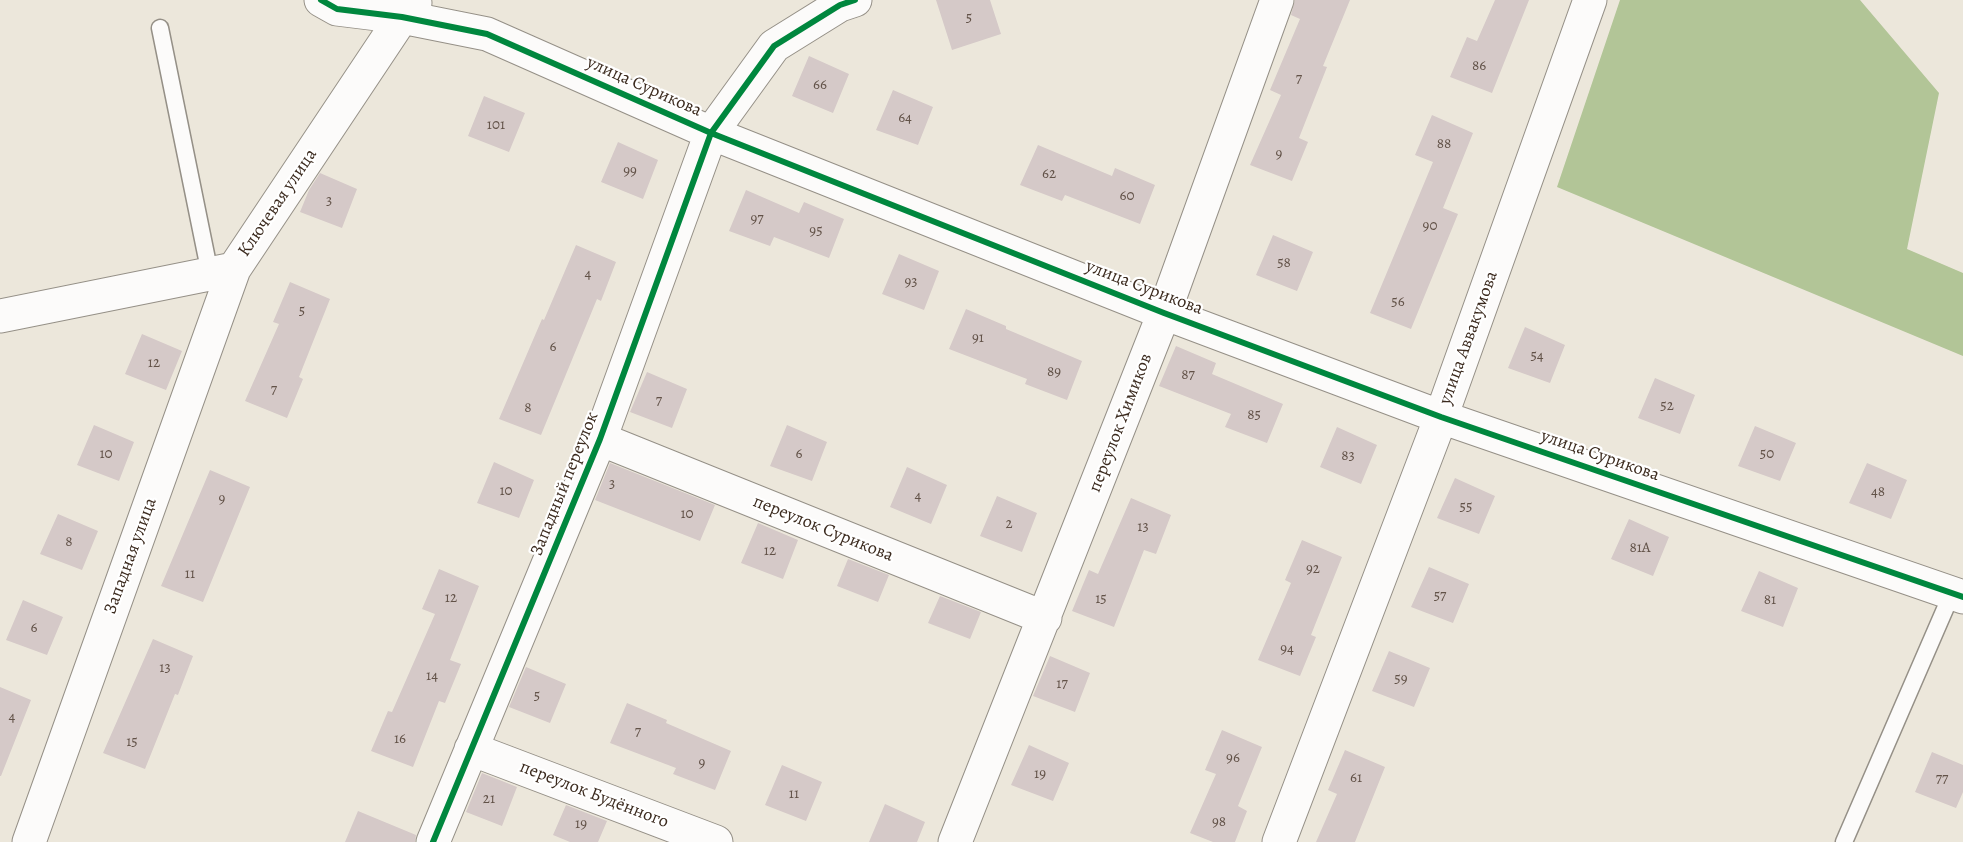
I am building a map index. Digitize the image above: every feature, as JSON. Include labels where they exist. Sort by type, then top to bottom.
[{"type":"street","name":"улица Сурикова","points":[[321,0],[337,9],[410,9],[487,34],[711,133],[1164,313],[1441,417],[1957,595]]},
{"type":"street","name":"Западный переулок","points":[[433,842],[600,439],[711,133],[774,46],[840,5],[855,0]]},
{"type":"street","name":"переулок Химиков","points":[[955,842],[1164,313],[1277,0]]},
{"type":"street","name":"улица Аввакумова","points":[[1279,842],[1441,417],[1590,0]]},
{"type":"street","name":"Ключевая улица","points":[[222,272],[410,9]]},
{"type":"street","points":[[0,316],[222,272]]},
{"type":"street","name":"Западная улица","points":[[29,842],[222,272]]},
{"type":"street","name":"переулок Сурикова","points":[[600,439],[1045,618]]},
{"type":"street","name":"переулок Будённого","points":[[471,749],[716,842]]},
{"type":"lane","points":[[160,28],[222,272]]},
{"type":"lane","points":[[1844,842],[1957,595]]},
{"type":"green space","points":[[1620,0],[1860,0],[1939,93],[1907,249],[1963,273],[1963,356],[1557,187]]},
{"type":"building","points":[[936,0],[990,0],[1001,34],[952,50]]},
{"type":"building","points":[[1295,0],[1350,0],[1323,66],[1327,67],[1299,138],[1308,142],[1292,181],[1250,165],[1281,95],[1270,90],[1300,19],[1291,15]]},
{"type":"building","points":[[1495,0],[1529,0],[1492,93],[1450,77],[1467,37],[1477,41]]},
{"type":"building","points":[[809,56],[849,74],[833,113],[792,96]]},
{"type":"building","points":[[893,90],[933,107],[918,145],[876,130]]},
{"type":"building","points":[[484,96],[525,113],[509,152],[468,136]]},
{"type":"building","points":[[1432,115],[1473,133],[1443,208],[1458,214],[1411,329],[1370,313],[1433,162],[1415,155]]},
{"type":"building","points":[[618,142],[658,160],[643,199],[601,182]]},
{"type":"building","points":[[1038,145],[1112,176],[1115,168],[1155,185],[1140,224],[1065,195],[1062,201],[1020,185]]},
{"type":"building","points":[[320,173],[357,189],[342,228],[300,212],[309,190]]},
{"type":"building","points":[[746,190],[799,213],[804,202],[844,219],[829,258],[774,237],[770,246],[729,231]]},
{"type":"building","points":[[1273,235],[1313,252],[1297,291],[1256,275]]},
{"type":"building","points":[[576,245],[616,262],[601,301],[597,299],[541,435],[499,419]]},
{"type":"building","points":[[899,254],[939,271],[924,310],[882,294]]},
{"type":"building","points":[[290,282],[330,299],[299,377],[303,379],[287,418],[245,401],[279,324],[273,322]]},
{"type":"building","points":[[966,309],[1006,326],[1006,329],[1082,361],[1067,400],[1025,384],[1027,379],[949,349]]},
{"type":"building","points":[[1525,327],[1565,345],[1550,383],[1508,368]]},
{"type":"building","points":[[142,334],[182,351],[166,390],[125,374]]},
{"type":"building","points":[[1176,346],[1216,363],[1212,374],[1283,404],[1267,443],[1225,427],[1231,414],[1159,386]]},
{"type":"building","points":[[647,372],[687,389],[672,428],[630,412]]},
{"type":"building","points":[[1655,378],[1695,395],[1680,434],[1638,418]]},
{"type":"building","points":[[94,425],[134,442],[119,481],[77,465]]},
{"type":"building","points":[[787,425],[827,442],[812,481],[770,466]]},
{"type":"building","points":[[1755,426],[1796,443],[1780,481],[1738,466]]},
{"type":"building","points":[[1337,427],[1377,445],[1361,484],[1320,467]]},
{"type":"building","points":[[494,462],[534,480],[519,518],[477,503]]},
{"type":"building","points":[[610,463],[715,505],[700,541],[595,500]]},
{"type":"building","points":[[1867,463],[1907,480],[1891,519],[1849,503]]},
{"type":"building","points":[[907,467],[947,485],[931,524],[890,507]]},
{"type":"building","points":[[210,470],[250,487],[203,602],[161,586]]},
{"type":"building","points":[[1455,478],[1495,496],[1479,534],[1437,518]]},
{"type":"building","points":[[997,496],[1037,513],[1022,552],[980,536]]},
{"type":"building","points":[[1131,498],[1171,515],[1156,554],[1144,550],[1114,627],[1072,611],[1089,570],[1098,574]]},
{"type":"building","points":[[58,514],[98,531],[82,570],[40,554]]},
{"type":"building","points":[[1629,519],[1669,537],[1653,576],[1611,559]]},
{"type":"building","points":[[758,523],[798,540],[783,579],[741,563]]},
{"type":"building","points":[[1302,540],[1342,557],[1311,635],[1316,637],[1300,676],[1258,660],[1291,583],[1285,580]]},
{"type":"building","points":[[848,559],[889,575],[878,602],[837,586]]},
{"type":"building","points":[[1429,567],[1469,584],[1453,623],[1411,607]]},
{"type":"building","points":[[439,569],[479,586],[450,660],[461,664],[445,703],[439,701],[413,767],[371,751],[388,711],[392,712],[435,614],[422,609]]},
{"type":"building","points":[[1759,571],[1798,588],[1783,627],[1741,611]]},
{"type":"building","points":[[940,596],[981,612],[970,639],[928,623]]},
{"type":"building","points":[[23,600],[63,617],[47,655],[6,640]]},
{"type":"building","points":[[153,639],[193,656],[145,769],[103,753]]},
{"type":"building","points":[[1389,651],[1430,668],[1414,707],[1372,691]]},
{"type":"building","points":[[1050,656],[1090,673],[1075,712],[1033,696]]},
{"type":"building","points":[[526,667],[566,684],[550,723],[509,707]]},
{"type":"building","points":[[0,687],[31,700],[1,776],[0,776]]},
{"type":"building","points":[[627,703],[667,720],[666,723],[731,751],[715,790],[673,774],[676,768],[610,743]]},
{"type":"building","points":[[1222,730],[1262,747],[1238,806],[1247,811],[1235,842],[1213,842],[1190,833],[1216,774],[1205,770]]},
{"type":"building","points":[[1029,745],[1069,763],[1053,801],[1011,785]]},
{"type":"building","points":[[1345,750],[1385,767],[1355,842],[1316,842],[1337,794],[1328,790]]},
{"type":"building","points":[[1932,752],[1963,765],[1963,792],[1956,808],[1915,792]]},
{"type":"building","points":[[782,765],[822,782],[806,821],[765,805]]},
{"type":"building","points":[[482,773],[517,787],[502,826],[466,812]]},
{"type":"building","points":[[885,804],[925,822],[917,842],[869,842]]},
{"type":"building","points":[[566,805],[607,821],[598,842],[570,842],[553,835]]},
{"type":"building","points":[[358,811],[416,835],[415,842],[345,842]]},
{"type":"cycle path","points":[[321,0],[337,9],[402,17],[487,34],[711,133],[1164,313],[1441,417],[1963,597]]},
{"type":"cycle path","points":[[433,842],[600,439],[711,133],[774,46],[840,5],[855,0]]}]
